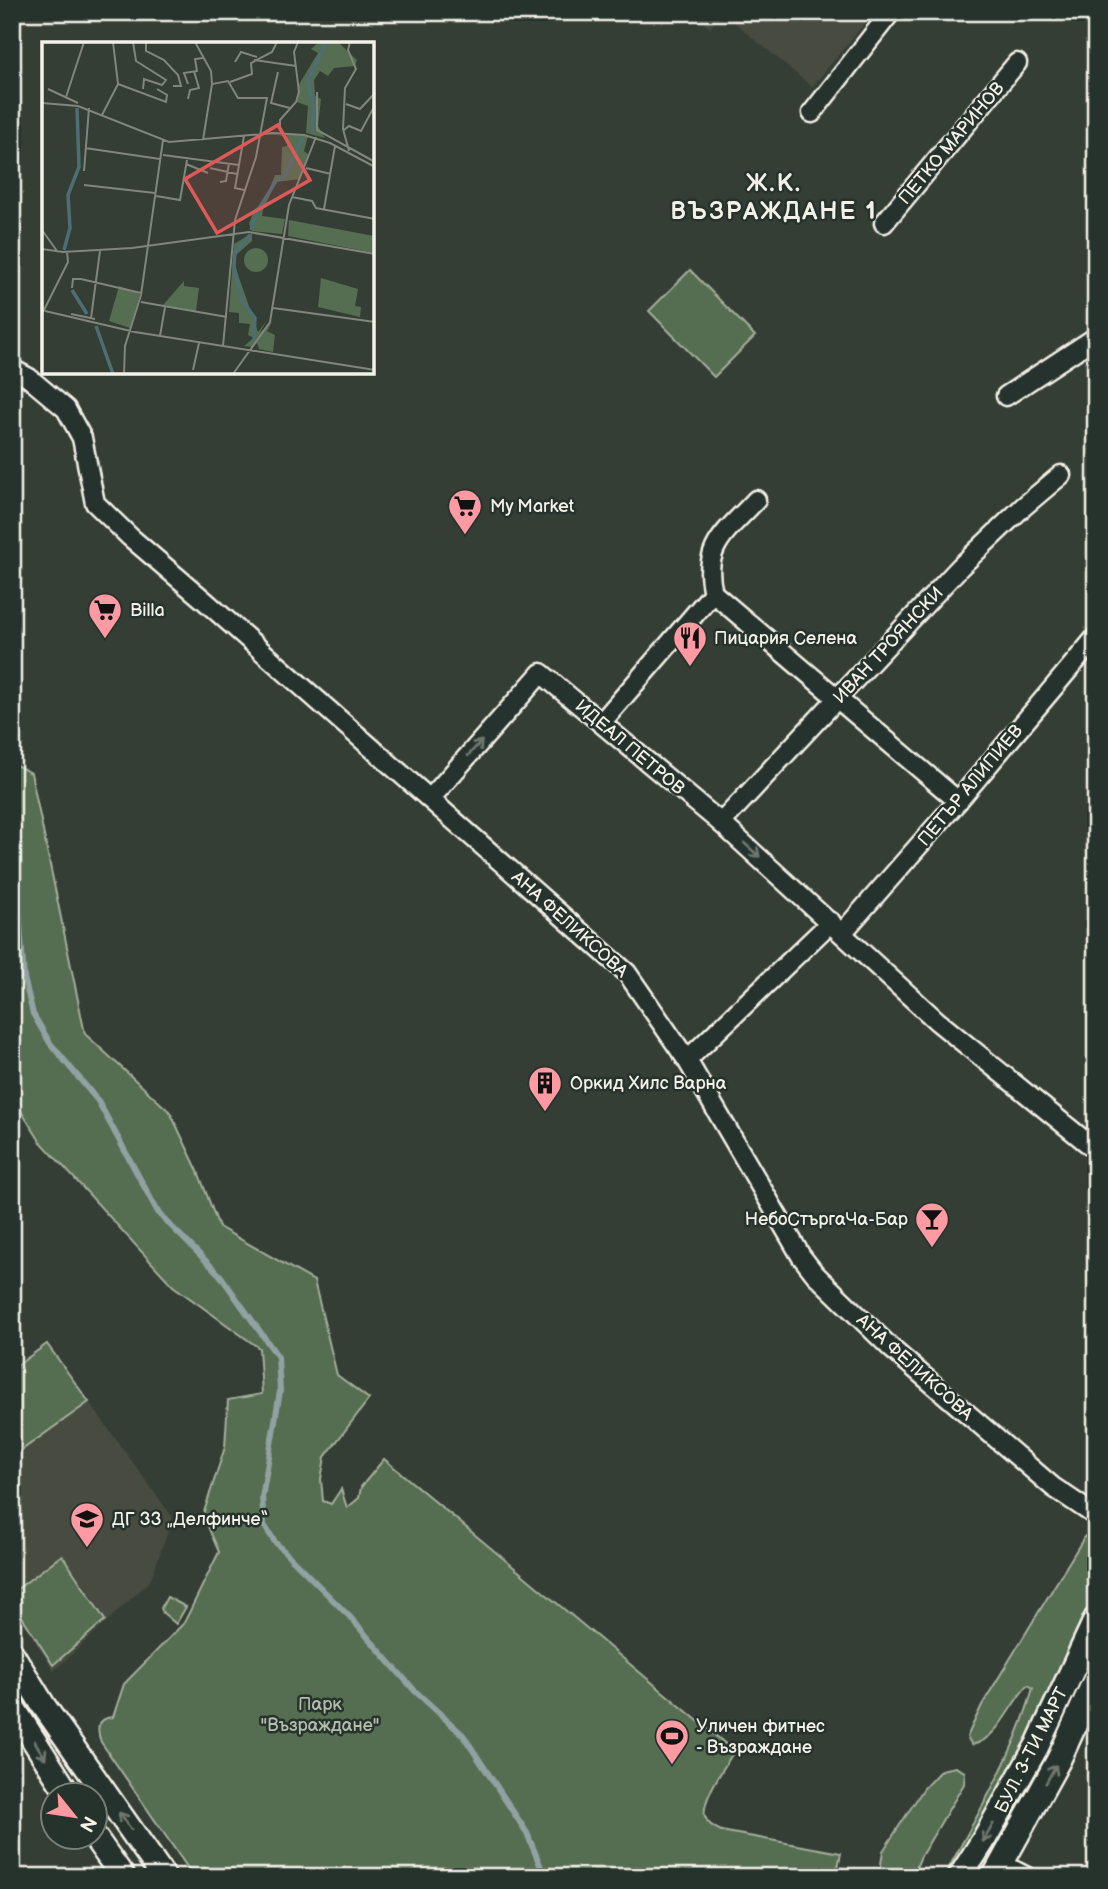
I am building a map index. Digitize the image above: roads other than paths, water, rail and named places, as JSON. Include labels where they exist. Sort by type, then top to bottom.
[{"type":"street","points":[[812,113],[891,12]]},
{"type":"street","name":"ПЕТКО МАРИНОВ","points":[[884,223],[1017,63]]},
{"type":"street","points":[[1006,396],[1096,337]]},
{"type":"street","name":"АНА ФЕЛИКСОВА","points":[[12,369],[29,378],[66,409],[82,438],[95,503],[130,537],[627,973],[687,1060],[814,1274],[902,1358],[1053,1487],[1096,1516]]},
{"type":"street","name":"ИВАН ТРОЯНСКИ","points":[[722,823],[960,567],[1061,475]]},
{"type":"street","points":[[756,500],[712,550],[709,571],[713,593],[958,801]]},
{"type":"street","points":[[601,723],[713,593]]},
{"type":"street","name":"ПЕТЪР АЛИПИЕВ","points":[[687,1060],[837,927],[958,801],[1096,637]]},
{"type":"street","name":"ИДЕАЛ ПЕТРОВ","points":[[430,799],[541,673],[722,823],[937,1021],[1096,1150]]},
{"type":"street","name":"БУЛ. 3-ТИ МАРТ","points":[[960,1877],[984,1841],[1037,1746],[1096,1619]]},
{"type":"street","points":[[12,1654],[43,1705],[164,1877]]},
{"type":"street","name":"БУЛ. 3-ТИ МАРТ","points":[[998,1870],[1059,1759],[1096,1678]]},
{"type":"street","points":[[12,1706],[59,1780]]},
{"type":"street","points":[[104,1850],[123,1877]]},
{"type":"street","points":[[998,1870],[1027,1877]]},
{"type":"waterway","points":[[12,892],[19,912],[24,978],[33,1014],[50,1043],[98,1101],[159,1214],[220,1275],[278,1357],[280,1391],[262,1498],[264,1525],[275,1542],[349,1616],[415,1691],[463,1735],[527,1833],[545,1877]]},
{"type":"place","name":"My Market","points":[[465,536]]},
{"type":"place","name":"Billa","points":[[105,640]]},
{"type":"place","name":"Пицария Селена","points":[[690,668]]},
{"type":"place","name":"Оркид Хилс Варна","points":[[545,1113]]},
{"type":"place","name":"НебоСтъргаЧа-Бар","points":[[932,1249]]},
{"type":"place","name":"ДГ 33 „Делфинче“","points":[[87,1549]]},
{"type":"place","name":"Уличен фитнес - Възраждане","points":[[672,1766]]},
{"type":"district","name":"Ж.К. ВЪЗРАЖДАНЕ 1","points":[[774,197]]},
{"type":"park label","name":"Парк \"Възраждане\"","points":[[320,1714]]}]
